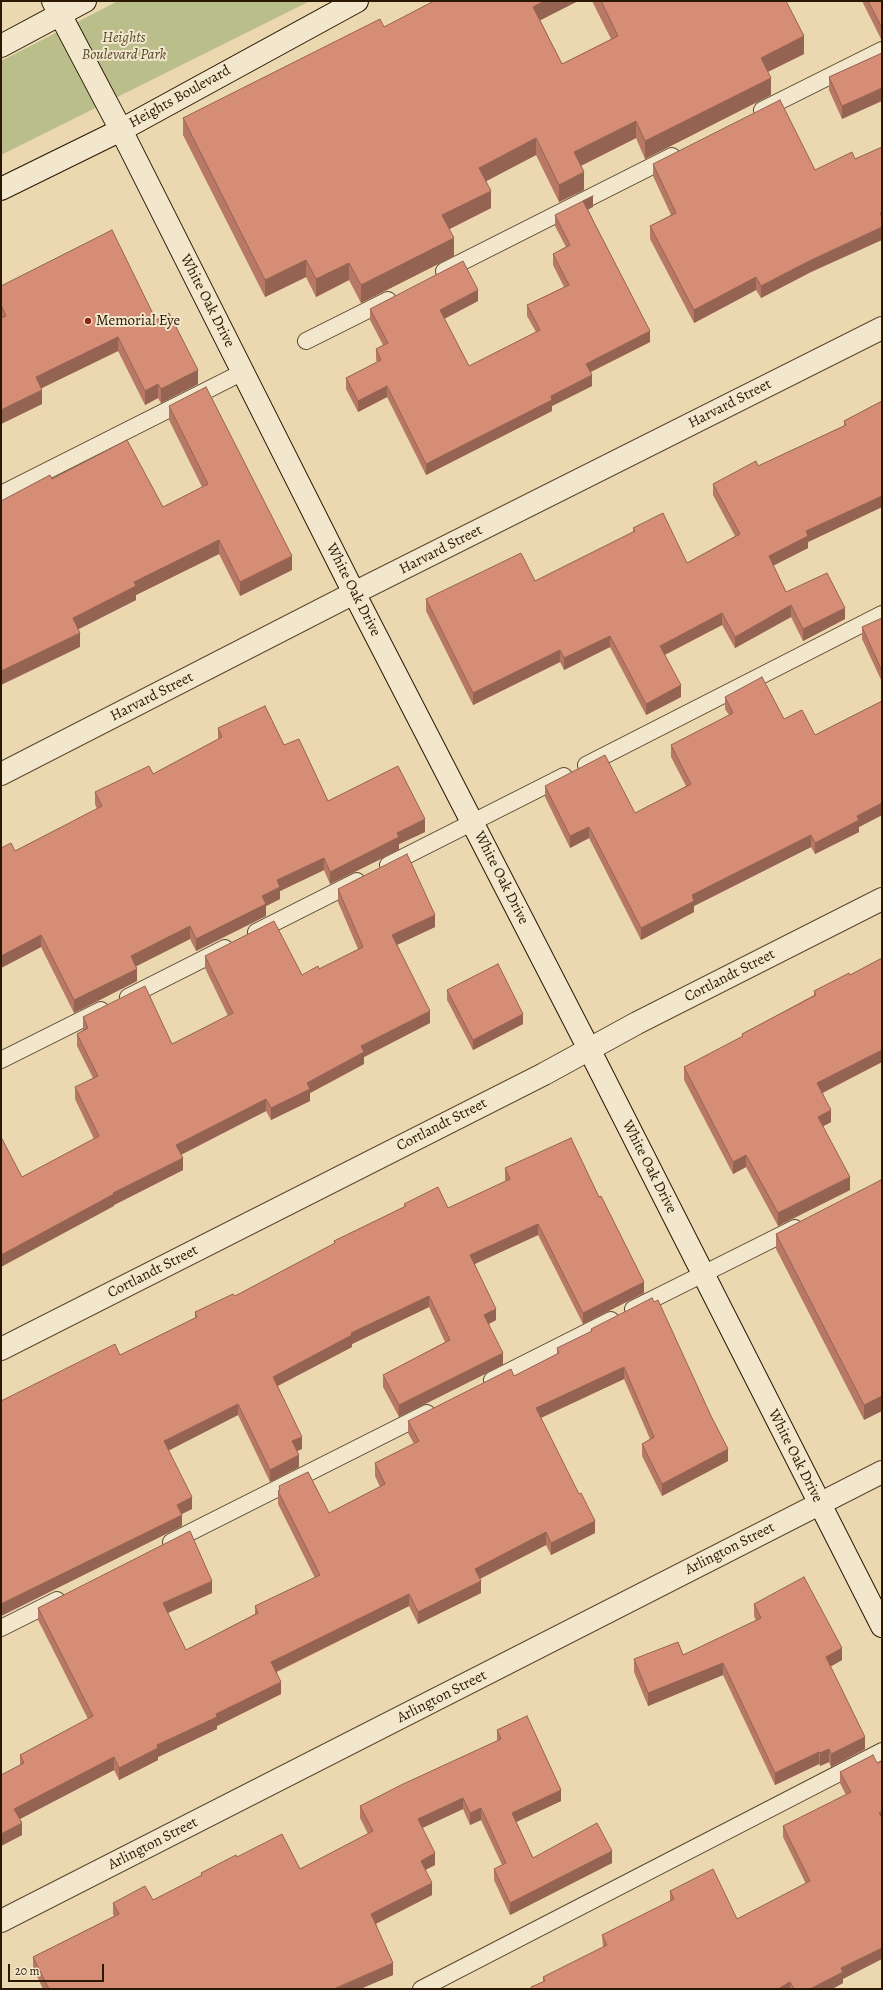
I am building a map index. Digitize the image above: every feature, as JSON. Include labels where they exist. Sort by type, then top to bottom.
[{"type":"street","points":[[1,46],[57,8],[86,1]]},
{"type":"street","name":"Heights Boulevard","points":[[1,188],[121,130],[357,1]]},
{"type":"street","name":"White Oak Drive","points":[[57,8],[121,130],[354,593],[589,1049],[882,1626]]},
{"type":"street","name":"Harvard Street","points":[[1,774],[354,593],[882,328]]},
{"type":"street","name":"Cortlandt Street","points":[[1,1349],[882,899]]},
{"type":"street","name":"Arlington Street","points":[[1,1921],[882,1472]]},
{"type":"lane","points":[[752,116],[882,50]]},
{"type":"lane","points":[[433,277],[688,148]]},
{"type":"lane","points":[[306,341],[405,291]]},
{"type":"lane","points":[[1,494],[243,372]]},
{"type":"lane","points":[[1,1060],[473,823],[882,614]]},
{"type":"lane","points":[[476,1388],[812,1219]]},
{"type":"lane","points":[[157,1549],[441,1406]]},
{"type":"lane","points":[[1,1628],[72,1592]]},
{"type":"lane","points":[[421,1989],[882,1751]]},
{"type":"green space","name":"Heights Boulevard Park","points":[[118,1],[310,1],[1,155],[1,61]]},
{"type":"building","points":[[434,1],[544,1],[533,7],[562,64],[618,36],[601,1],[786,1],[804,36],[761,58],[771,78],[645,141],[636,121],[574,152],[584,172],[559,185],[536,138],[479,168],[491,191],[442,215],[454,238],[361,285],[349,263],[316,279],[306,260],[265,280],[183,118],[380,19],[384,27]]},
{"type":"building","points":[[868,1],[882,1],[882,28]]},
{"type":"building","points":[[882,53],[882,88],[842,106],[829,77]]},
{"type":"building","points":[[780,100],[815,170],[852,152],[855,159],[882,147],[882,212],[880,213],[882,217],[882,227],[809,261],[761,286],[756,277],[694,310],[650,226],[676,213],[653,164]]},
{"type":"building","points":[[583,201],[650,331],[586,364],[592,375],[551,396],[552,400],[426,464],[387,386],[358,401],[346,378],[381,360],[376,349],[388,343],[370,309],[463,261],[478,290],[440,310],[469,366],[540,330],[527,305],[569,285],[553,254],[570,245],[555,215]]},
{"type":"building","points":[[112,230],[156,320],[169,313],[198,370],[161,389],[158,384],[145,391],[118,337],[36,377],[42,390],[1,410],[1,318],[6,316],[1,305],[1,286]]},
{"type":"building","points":[[206,387],[292,556],[240,582],[219,540],[134,582],[136,586],[73,618],[80,633],[1,671],[1,501],[50,475],[52,479],[127,440],[163,507],[208,484],[169,406]]},
{"type":"building","points":[[882,401],[882,496],[806,531],[808,536],[769,556],[786,592],[827,573],[845,608],[803,629],[791,605],[735,637],[722,613],[660,646],[681,685],[646,704],[610,636],[564,658],[560,650],[473,693],[426,599],[521,553],[535,581],[635,531],[633,528],[663,513],[687,563],[740,534],[713,484],[756,461],[758,466],[846,425],[844,421]]},
{"type":"building","points":[[882,618],[882,671],[862,627]]},
{"type":"building","points":[[762,677],[784,719],[802,710],[815,735],[882,701],[882,803],[857,816],[859,820],[815,843],[811,835],[692,895],[694,901],[641,928],[589,827],[570,836],[545,786],[605,755],[635,813],[691,784],[671,745],[733,713],[725,697]]},
{"type":"building","points":[[265,706],[284,745],[299,739],[328,801],[398,766],[425,819],[397,833],[399,837],[330,872],[324,858],[277,880],[280,887],[262,896],[266,904],[196,939],[190,926],[131,956],[137,969],[74,1000],[41,935],[1,956],[1,848],[11,843],[15,851],[102,806],[95,792],[149,766],[153,774],[222,737],[218,728]]},
{"type":"building","points":[[407,854],[435,915],[392,935],[430,1011],[361,1046],[364,1052],[307,1083],[310,1089],[271,1108],[266,1099],[176,1145],[183,1158],[113,1193],[114,1194],[1,1255],[1,1137],[22,1177],[99,1136],[75,1087],[98,1076],[77,1034],[88,1028],[83,1017],[145,986],[172,1044],[233,1013],[205,956],[274,921],[302,975],[318,966],[319,969],[363,947],[338,889]]},
{"type":"building","points":[[882,958],[882,1050],[817,1083],[831,1110],[818,1117],[850,1177],[778,1213],[746,1155],[733,1162],[684,1067],[816,995],[814,991],[849,973],[850,975]]},
{"type":"building","points":[[498,964],[523,1014],[473,1040],[447,990]]},
{"type":"building","points":[[571,1138],[599,1197],[601,1196],[644,1282],[583,1313],[538,1224],[470,1255],[496,1309],[484,1315],[503,1353],[399,1405],[383,1375],[450,1340],[429,1296],[351,1333],[352,1335],[273,1377],[302,1437],[292,1441],[299,1455],[270,1470],[238,1404],[164,1441],[192,1497],[177,1505],[182,1515],[1,1604],[1,1401],[115,1344],[120,1355],[197,1317],[195,1312],[233,1294],[235,1296],[335,1243],[334,1241],[406,1206],[404,1204],[438,1187],[448,1208],[510,1179],[505,1168]]},
{"type":"building","points":[[881,1180],[882,1396],[864,1405],[776,1234]]},
{"type":"building","points":[[652,1298],[654,1302],[658,1300],[711,1416],[728,1449],[662,1484],[642,1444],[654,1437],[624,1367],[536,1408],[579,1494],[581,1493],[595,1521],[551,1543],[546,1532],[475,1569],[481,1581],[418,1612],[409,1594],[271,1662],[281,1682],[216,1714],[217,1717],[157,1745],[158,1748],[119,1768],[114,1757],[14,1809],[22,1823],[1,1834],[1,1775],[24,1763],[20,1755],[93,1716],[38,1608],[190,1531],[212,1581],[163,1603],[186,1650],[258,1613],[255,1606],[320,1575],[278,1491],[280,1490],[279,1486],[308,1472],[329,1513],[385,1484],[375,1463],[419,1441],[408,1421],[511,1369],[514,1376],[559,1353],[557,1348],[592,1331],[591,1329]]},
{"type":"building","points":[[804,1577],[842,1648],[826,1657],[865,1737],[831,1754],[829,1749],[820,1753],[819,1752],[775,1773],[723,1663],[648,1693],[634,1659],[678,1642],[683,1655],[761,1618],[754,1604]]},
{"type":"building","points":[[527,1716],[561,1790],[512,1813],[533,1858],[597,1823],[612,1851],[510,1903],[494,1869],[506,1863],[481,1808],[470,1813],[463,1798],[418,1819],[435,1853],[421,1861],[432,1883],[371,1914],[393,1963],[336,1989],[49,1989],[33,1957],[119,1914],[113,1903],[145,1886],[153,1900],[202,1875],[201,1873],[236,1855],[237,1857],[282,1834],[300,1869],[373,1831],[360,1806],[401,1785],[501,1739],[497,1730]]},
{"type":"building","points":[[873,1755],[877,1763],[882,1761],[882,1811],[879,1813],[882,1818],[882,1948],[841,1968],[843,1972],[810,1989],[794,1989],[790,1982],[778,1989],[532,1989],[531,1987],[545,1981],[543,1977],[607,1945],[602,1935],[674,1899],[670,1891],[713,1869],[737,1919],[810,1881],[783,1826],[851,1792],[840,1772]]},
{"type":"place","name":"Memorial Eye","points":[[88,321]]}]
